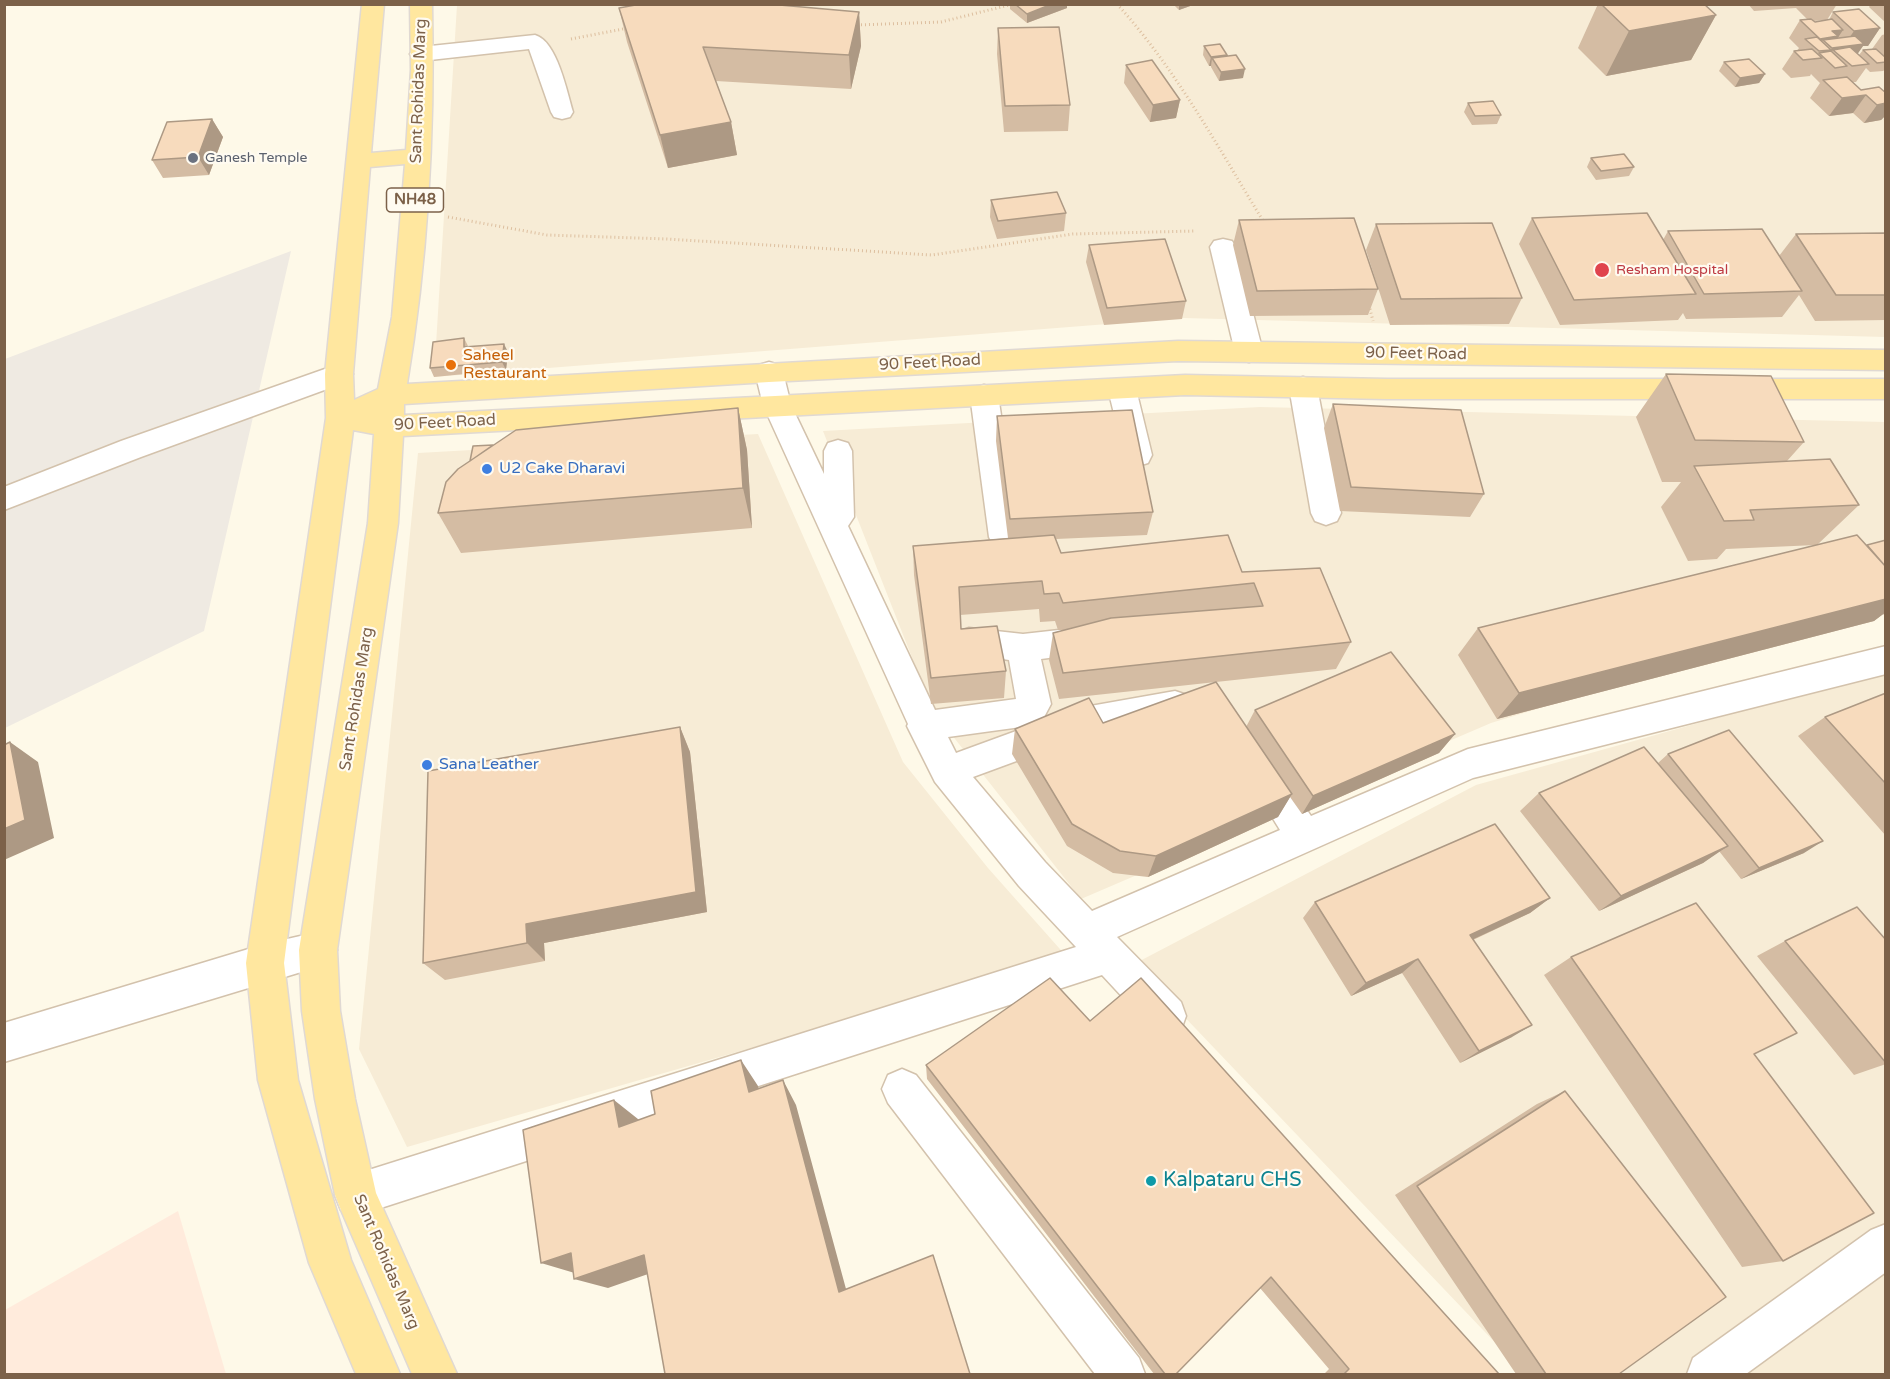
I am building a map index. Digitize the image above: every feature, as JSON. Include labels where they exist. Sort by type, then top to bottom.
[{"type":"main road","name":"Sant Rohidas Marg","points":[[373,4],[401,39],[417,156],[414,210],[405,317],[390,410],[383,523],[318,950],[321,1011],[335,1099],[356,1194],[435,1374]]},
{"type":"main road","name":"Sant Rohidas Marg","points":[[378,1374],[330,1263],[278,1080],[266,963],[340,418],[339,374],[359,161],[401,39],[421,4]]},
{"type":"main road","points":[[359,161],[417,156]]},
{"type":"main road","points":[[1178,351],[1185,385]]},
{"type":"main road","name":"90 Feet Road","points":[[340,418],[390,410],[773,388],[1178,351],[1886,360]]},
{"type":"main road","points":[[1380,354],[1387,389]]},
{"type":"main road","points":[[1720,358],[1736,389]]},
{"type":"main road","name":"90 Feet Road","points":[[773,388],[978,396],[1185,385],[1387,389],[1886,389]]},
{"type":"street","points":[[401,39],[532,42],[539,45],[562,112]]},
{"type":"street","points":[[1223,247],[1249,352]]},
{"type":"street","points":[[4,499],[131,449],[339,374]]},
{"type":"street","points":[[1304,387],[1326,513]]},
{"type":"street","points":[[773,388],[832,502],[924,726],[947,771],[1032,874],[1099,942],[1190,1041]]},
{"type":"street","points":[[1122,389],[1139,460]]},
{"type":"street","points":[[978,396],[996,535]]},
{"type":"street","points":[[832,502],[837,451]]},
{"type":"street","points":[[969,641],[1023,648],[1118,637]]},
{"type":"street","points":[[924,726],[1021,713],[1031,709],[1034,704],[1023,648]]},
{"type":"street","points":[[356,1194],[1099,942],[1304,836],[1468,764],[1886,660]]},
{"type":"street","points":[[947,771],[1078,723],[1202,700]]},
{"type":"street","points":[[1245,748],[1304,836]]},
{"type":"street","points":[[4,1044],[266,963],[318,950]]},
{"type":"street","points":[[902,1089],[1123,1374]]},
{"type":"street","points":[[1709,1374],[1886,1245]]},
{"type":"path","points":[[852,25],[941,22],[1013,4]]},
{"type":"path","points":[[1117,4],[1138,27],[1199,116],[1270,232]]},
{"type":"path","points":[[539,45],[634,27]]},
{"type":"path","points":[[414,210],[547,235],[678,240],[932,255],[1073,234],[1203,231]]},
{"type":"path","points":[[1368,299],[1380,354]]},
{"type":"shaded area","points":[[457,5],[1885,5],[1885,337],[1184,318],[434,377]]},
{"type":"shaded area","points":[[291,251],[204,631],[5,728],[5,359]]},
{"type":"shaded area","points":[[1260,407],[1885,422],[1885,608],[1858,611],[1491,723],[1081,899],[933,711],[823,431]]},
{"type":"shaded area","points":[[758,434],[903,762],[988,868],[1067,957],[407,1147],[359,1049],[418,453]]},
{"type":"shaded area","points":[[1885,671],[1885,1374],[1525,1374],[1134,964],[1476,785]]},
{"type":"shaded area","points":[[178,1211],[226,1374],[5,1374],[5,1310]]},
{"type":"building","points":[[641,4],[768,4],[859,12],[849,55],[703,47],[731,122],[660,135],[619,8]]},
{"type":"building","points":[[1015,4],[1052,4],[1027,14]]},
{"type":"building","points":[[1601,4],[1704,4],[1716,15],[1629,31]]},
{"type":"building","points":[[1859,9],[1880,28],[1854,31],[1833,12]]},
{"type":"building","points":[[1811,19],[1815,22],[1832,19],[1843,30],[1832,31],[1838,36],[1820,39],[1800,20]]},
{"type":"building","points":[[1059,27],[1070,105],[1005,106],[998,28]]},
{"type":"building","points":[[1855,36],[1864,44],[1832,48],[1823,40]]},
{"type":"building","points":[[1817,37],[1831,50],[1819,51],[1805,39]]},
{"type":"building","points":[[1220,44],[1227,55],[1211,57],[1204,46]]},
{"type":"building","points":[[1850,47],[1869,64],[1852,66],[1833,50]]},
{"type":"building","points":[[1812,49],[1822,58],[1803,60],[1794,51]]},
{"type":"building","points":[[1876,49],[1886,58],[1886,62],[1877,63],[1863,50]]},
{"type":"building","points":[[1831,51],[1847,66],[1835,68],[1819,53]]},
{"type":"building","points":[[1236,55],[1245,69],[1221,72],[1212,58]]},
{"type":"building","points":[[1749,59],[1765,74],[1740,78],[1724,62]]},
{"type":"building","points":[[1152,60],[1180,100],[1153,105],[1126,65]]},
{"type":"building","points":[[1847,77],[1861,90],[1879,87],[1886,93],[1886,103],[1877,105],[1866,95],[1842,98],[1823,80]]},
{"type":"building","points":[[1493,101],[1501,115],[1475,116],[1468,103]]},
{"type":"building","points":[[212,119],[198,157],[152,160],[167,122]]},
{"type":"building","points":[[1624,154],[1634,167],[1601,171],[1591,158]]},
{"type":"building","points":[[1057,192],[1066,213],[998,221],[991,200]]},
{"type":"building","points":[[1647,213],[1696,294],[1574,300],[1532,218]]},
{"type":"building","points":[[1354,218],[1378,289],[1257,291],[1239,220]]},
{"type":"building","points":[[1492,223],[1522,298],[1401,299],[1376,224]]},
{"type":"building","points":[[1762,229],[1802,291],[1704,294],[1668,231]]},
{"type":"building","points":[[1886,233],[1886,295],[1836,295],[1796,234]]},
{"type":"building","points":[[1165,239],[1186,301],[1107,308],[1089,245]]},
{"type":"building","points":[[464,338],[464,347],[504,344],[502,362],[430,368],[433,342]]},
{"type":"building","points":[[1666,374],[1771,376],[1804,442],[1695,440]]},
{"type":"building","points":[[1333,404],[1461,410],[1484,494],[1351,487]]},
{"type":"building","points":[[738,408],[743,488],[438,513],[446,482],[458,469],[516,430]]},
{"type":"building","points":[[1132,410],[1153,512],[1010,519],[997,416]]},
{"type":"building","points":[[493,445],[470,461],[473,446]]},
{"type":"building","points":[[1830,459],[1859,505],[1750,510],[1754,520],[1724,521],[1694,466]]},
{"type":"building","points":[[1054,535],[1061,553],[1228,535],[1242,572],[1320,568],[1351,642],[1063,673],[1053,633],[1111,618],[1263,606],[1254,583],[1063,603],[1059,593],[1044,594],[1042,581],[959,587],[961,629],[997,626],[1006,671],[931,678],[913,546]]},
{"type":"building","points":[[1857,535],[1886,567],[1886,599],[1519,693],[1478,628]]},
{"type":"building","points":[[1886,540],[1886,567],[1867,545]]},
{"type":"building","points":[[1391,652],[1455,734],[1313,796],[1255,710]]},
{"type":"building","points":[[1216,682],[1292,794],[1156,856],[1120,851],[1072,824],[1015,729],[1089,698],[1103,723]]},
{"type":"building","points":[[1886,693],[1886,784],[1825,717]]},
{"type":"building","points":[[680,727],[696,892],[526,924],[527,943],[423,963],[428,771]]},
{"type":"building","points":[[1729,730],[1823,841],[1759,868],[1668,754]]},
{"type":"building","points":[[10,742],[25,820],[4,829],[4,745]]},
{"type":"building","points":[[1644,747],[1728,846],[1621,896],[1539,793]]},
{"type":"building","points":[[1495,824],[1550,898],[1470,935],[1532,1025],[1479,1051],[1418,959],[1366,983],[1315,902]]},
{"type":"building","points":[[1696,903],[1797,1033],[1754,1054],[1874,1213],[1783,1261],[1571,957]]},
{"type":"building","points":[[1857,907],[1886,940],[1886,1063],[1785,941]]},
{"type":"building","name":"Kalpataru CHS","points":[[1050,978],[1090,1021],[1141,978],[1499,1374],[1344,1374],[1349,1369],[1271,1277],[1176,1374],[1165,1374],[926,1065]]},
{"type":"building","points":[[741,1060],[749,1092],[783,1080],[839,1292],[933,1255],[970,1374],[665,1374],[644,1255],[574,1279],[571,1253],[541,1263],[523,1130],[614,1100],[619,1127],[655,1114],[651,1091]]},
{"type":"building","points":[[1565,1091],[1726,1297],[1619,1374],[1546,1374],[1417,1186]]},
{"type":"place","name":"Ganesh Temple","points":[[193,158]]},
{"type":"place","name":"Resham Hospital","points":[[1602,270]]},
{"type":"place","name":"Saheel Restaurant","points":[[451,365]]},
{"type":"place","name":"U2 Cake Dharavi","points":[[487,469]]},
{"type":"place","name":"Sana Leather","points":[[427,765]]},
{"type":"place","name":"Kalpataru CHS","points":[[1151,1181]]}]
